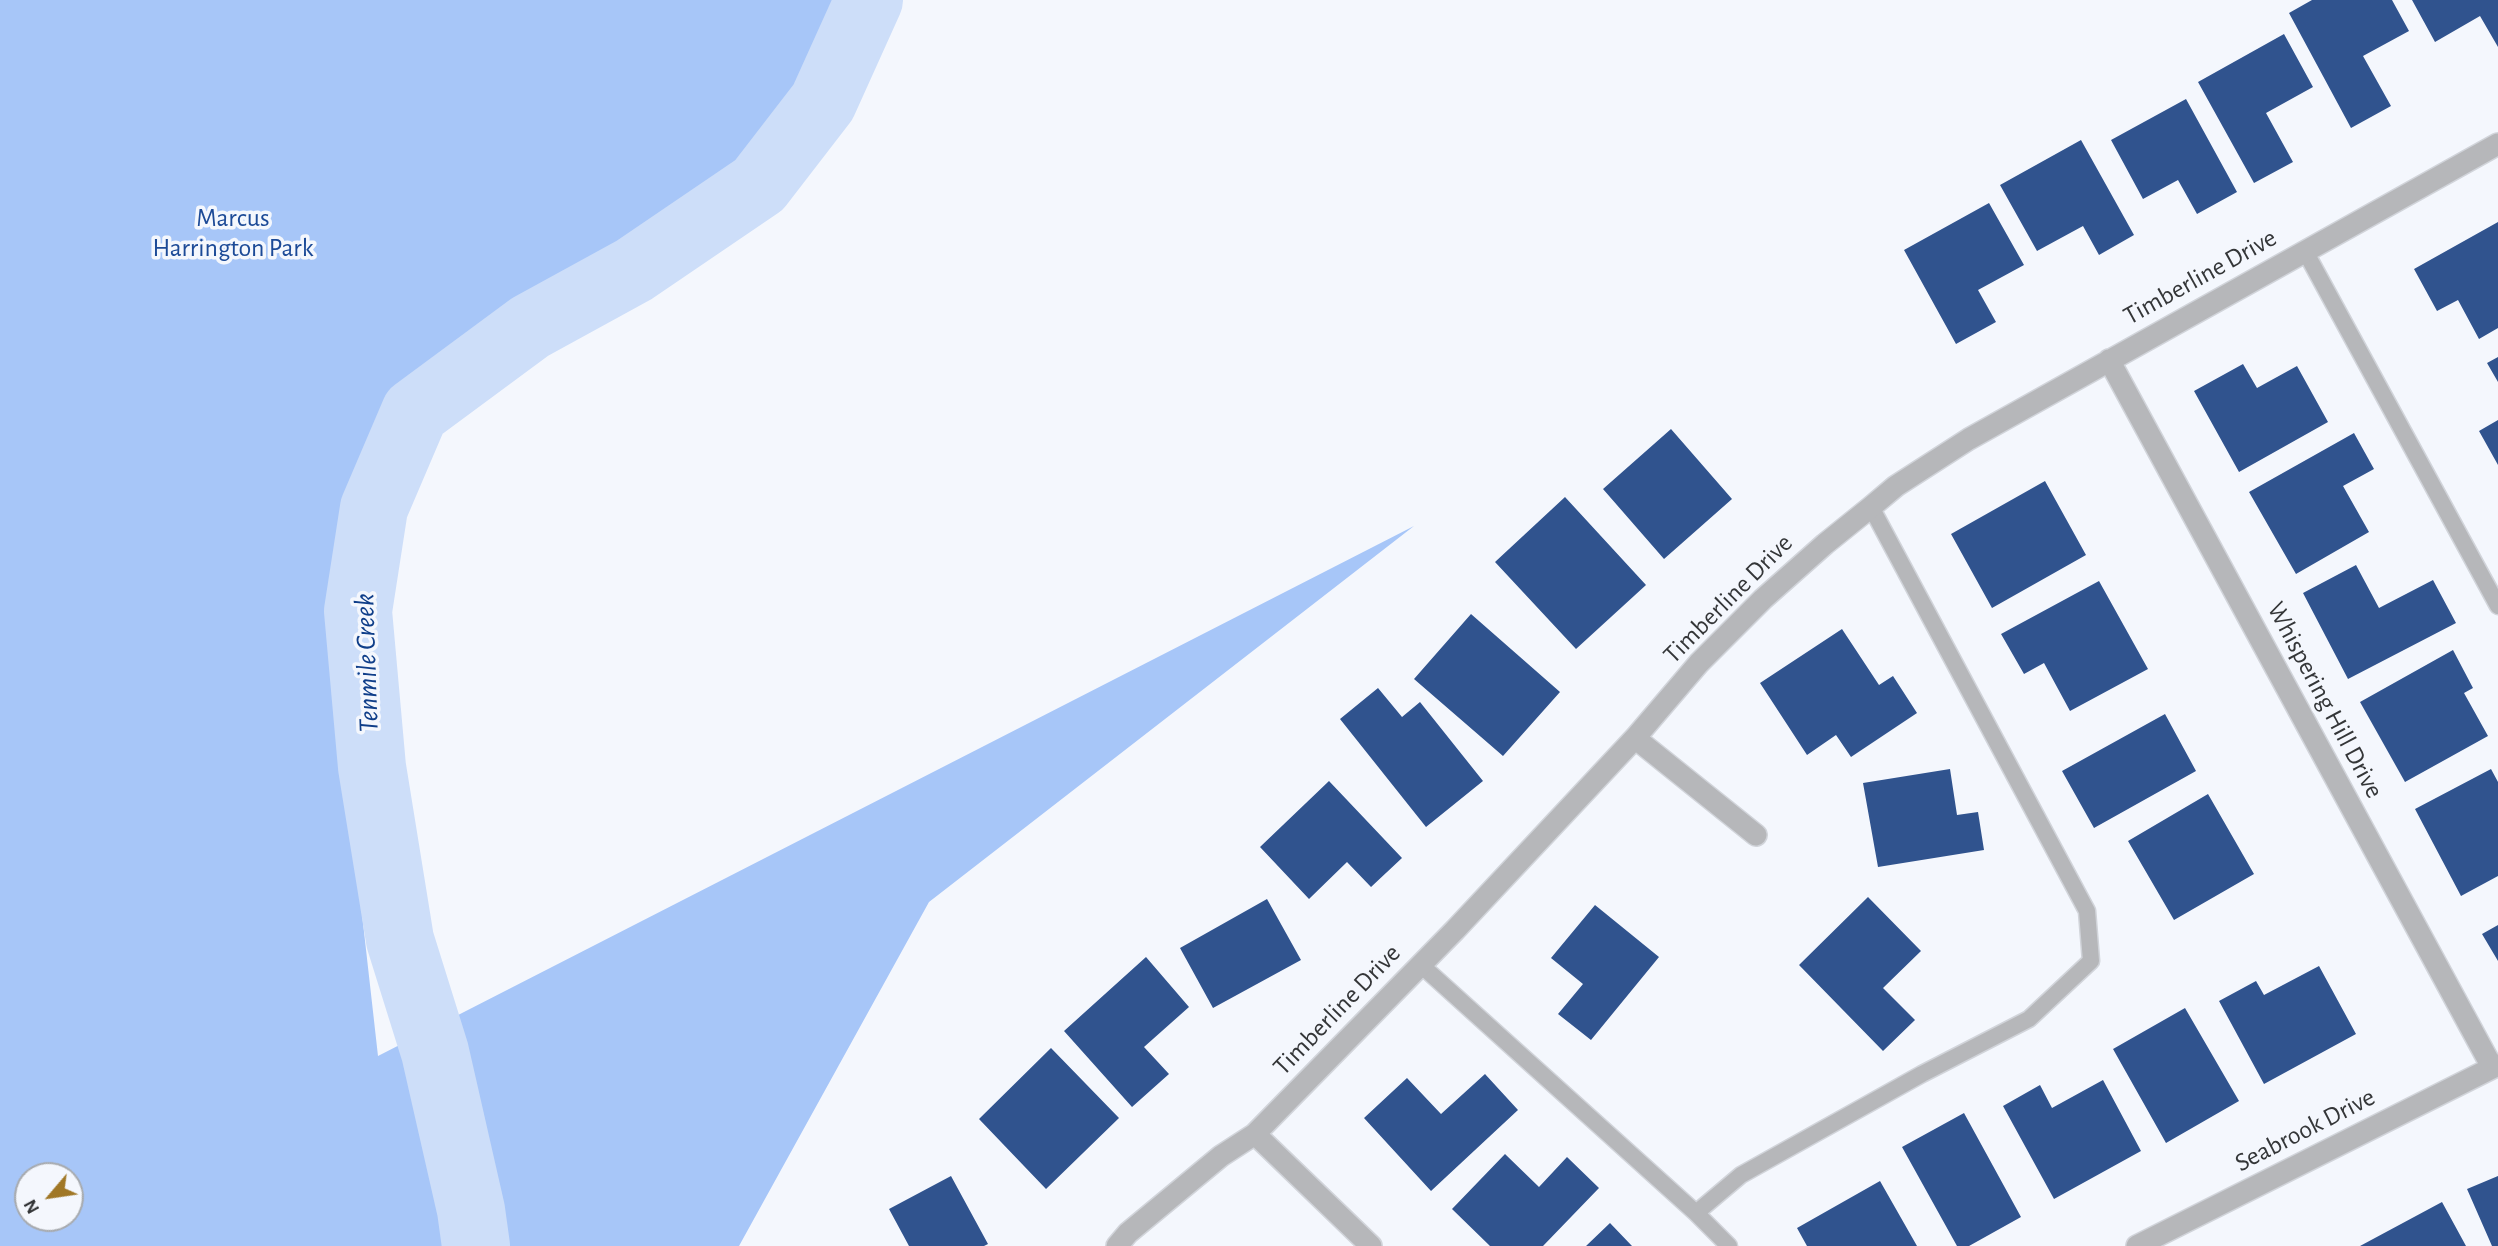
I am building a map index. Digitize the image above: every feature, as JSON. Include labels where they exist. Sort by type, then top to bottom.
[{"type":"street","name":"Timberline Drive","points":[[1116,1246],[1221,1156],[1255,1134],[1421,965],[1635,738],[1699,663],[1763,599],[1896,486],[1969,439],[2498,144]]},
{"type":"street","name":"Whispering Hill Drive","points":[[2109,360],[2495,1066]]},
{"type":"street","points":[[1635,738],[1756,835]]},
{"type":"street","name":"Seabrook Drive","points":[[2137,1246],[2495,1066]]},
{"type":"street","points":[[1255,1134],[1371,1246]]},
{"type":"lane","points":[[2305,251],[2498,606]]},
{"type":"lane","points":[[1696,1213],[1741,1175],[1922,1074],[2029,1019],[2091,961],[2087,911],[1871,507]]},
{"type":"lane","points":[[1421,965],[1696,1213],[1729,1246]]},
{"type":"green space","name":"Marcus Harrington Park","points":[[0,0],[840,0],[839,12],[741,175],[410,386],[356,469],[332,648],[378,1056],[1414,526],[929,902],[739,1246],[0,1246]]},
{"type":"building","points":[[2312,0],[2392,0],[2409,31],[2363,56],[2391,106],[2351,128],[2289,13]]},
{"type":"building","points":[[2412,0],[2498,0],[2498,47],[2480,16],[2435,42]]},
{"type":"building","points":[[2284,34],[2313,87],[2266,113],[2293,162],[2254,183],[2198,82]]},
{"type":"building","points":[[2186,99],[2237,192],[2197,214],[2178,180],[2143,199],[2111,140]]},
{"type":"building","points":[[2081,140],[2134,235],[2099,255],[2083,226],[2037,251],[2000,185]]},
{"type":"building","points":[[1989,203],[2024,265],[1978,290],[1996,322],[1956,344],[1904,250]]},
{"type":"building","points":[[2498,222],[2498,328],[2479,339],[2458,300],[2437,311],[2414,269]]},
{"type":"building","points":[[2498,357],[2498,382],[2487,363]]},
{"type":"building","points":[[2243,364],[2257,388],[2297,366],[2328,422],[2239,472],[2194,391]]},
{"type":"building","points":[[2498,420],[2498,465],[2479,431]]},
{"type":"building","points":[[1671,429],[1732,499],[1664,559],[1603,489]]},
{"type":"building","points":[[2354,433],[2374,469],[2343,486],[2369,532],[2296,574],[2249,492]]},
{"type":"building","points":[[2045,481],[2086,555],[1992,608],[1951,534]]},
{"type":"building","points":[[1565,497],[1646,585],[1576,649],[1495,562]]},
{"type":"building","points":[[2356,565],[2379,608],[2433,580],[2456,623],[2348,679],[2303,593]]},
{"type":"building","points":[[2099,581],[2148,669],[2070,711],[2044,663],[2024,674],[2001,634]]},
{"type":"building","points":[[1471,614],[1560,692],[1503,756],[1414,679]]},
{"type":"building","points":[[1842,629],[1879,685],[1893,676],[1917,713],[1851,757],[1836,735],[1807,755],[1760,683]]},
{"type":"building","points":[[2453,650],[2473,688],[2464,693],[2488,736],[2405,782],[2360,702]]},
{"type":"building","points":[[1378,688],[1402,717],[1420,702],[1483,781],[1426,827],[1340,719]]},
{"type":"building","points":[[2165,714],[2196,771],[2094,828],[2062,771]]},
{"type":"building","points":[[1950,769],[1957,815],[1978,812],[1984,850],[1878,867],[1863,783]]},
{"type":"building","points":[[2491,769],[2498,782],[2498,876],[2461,896],[2415,809]]},
{"type":"building","points":[[1329,781],[1402,858],[1371,887],[1347,862],[1309,899],[1260,847]]},
{"type":"building","points":[[2208,794],[2254,874],[2174,920],[2128,841]]},
{"type":"building","points":[[1868,897],[1921,951],[1883,988],[1915,1020],[1883,1051],[1799,965]]},
{"type":"building","points":[[1267,899],[1301,960],[1213,1008],[1180,948]]},
{"type":"building","points":[[1595,905],[1659,957],[1591,1040],[1558,1014],[1583,984],[1551,958]]},
{"type":"building","points":[[2498,925],[2498,961],[2482,934]]},
{"type":"building","points":[[1146,957],[1189,1007],[1144,1047],[1169,1074],[1132,1107],[1064,1031]]},
{"type":"building","points":[[2319,966],[2356,1034],[2264,1084],[2219,1001],[2256,981],[2264,995]]},
{"type":"building","points":[[2185,1008],[2239,1101],[2166,1143],[2113,1049]]},
{"type":"building","points":[[1051,1048],[1119,1118],[1046,1189],[979,1119]]},
{"type":"building","points":[[1485,1074],[1518,1110],[1431,1191],[1364,1118],[1407,1078],[1441,1114]]},
{"type":"building","points":[[2103,1080],[2141,1151],[2054,1199],[2003,1106],[2040,1085],[2052,1108]]},
{"type":"building","points":[[1964,1113],[2021,1217],[1969,1246],[1957,1246],[1902,1147]]},
{"type":"building","points":[[1505,1154],[1539,1187],[1567,1157],[1599,1188],[1543,1246],[1490,1246],[1452,1209]]},
{"type":"building","points":[[951,1176],[988,1244],[909,1246],[889,1209]]},
{"type":"building","points":[[2498,1176],[2498,1246],[2492,1246],[2467,1189]]},
{"type":"building","points":[[1880,1181],[1917,1246],[1807,1246],[1797,1228]]},
{"type":"building","points":[[2442,1202],[2466,1246],[2360,1246]]},
{"type":"building","points":[[1610,1223],[1632,1246],[1586,1246]]},
{"type":"waterway","name":"Tenmile Creek","points":[[476,1246],[471,1210],[435,1052],[400,940],[372,767],[358,611],[374,508],[415,412],[530,327],[634,270],[759,185],[823,102],[869,0]]}]
